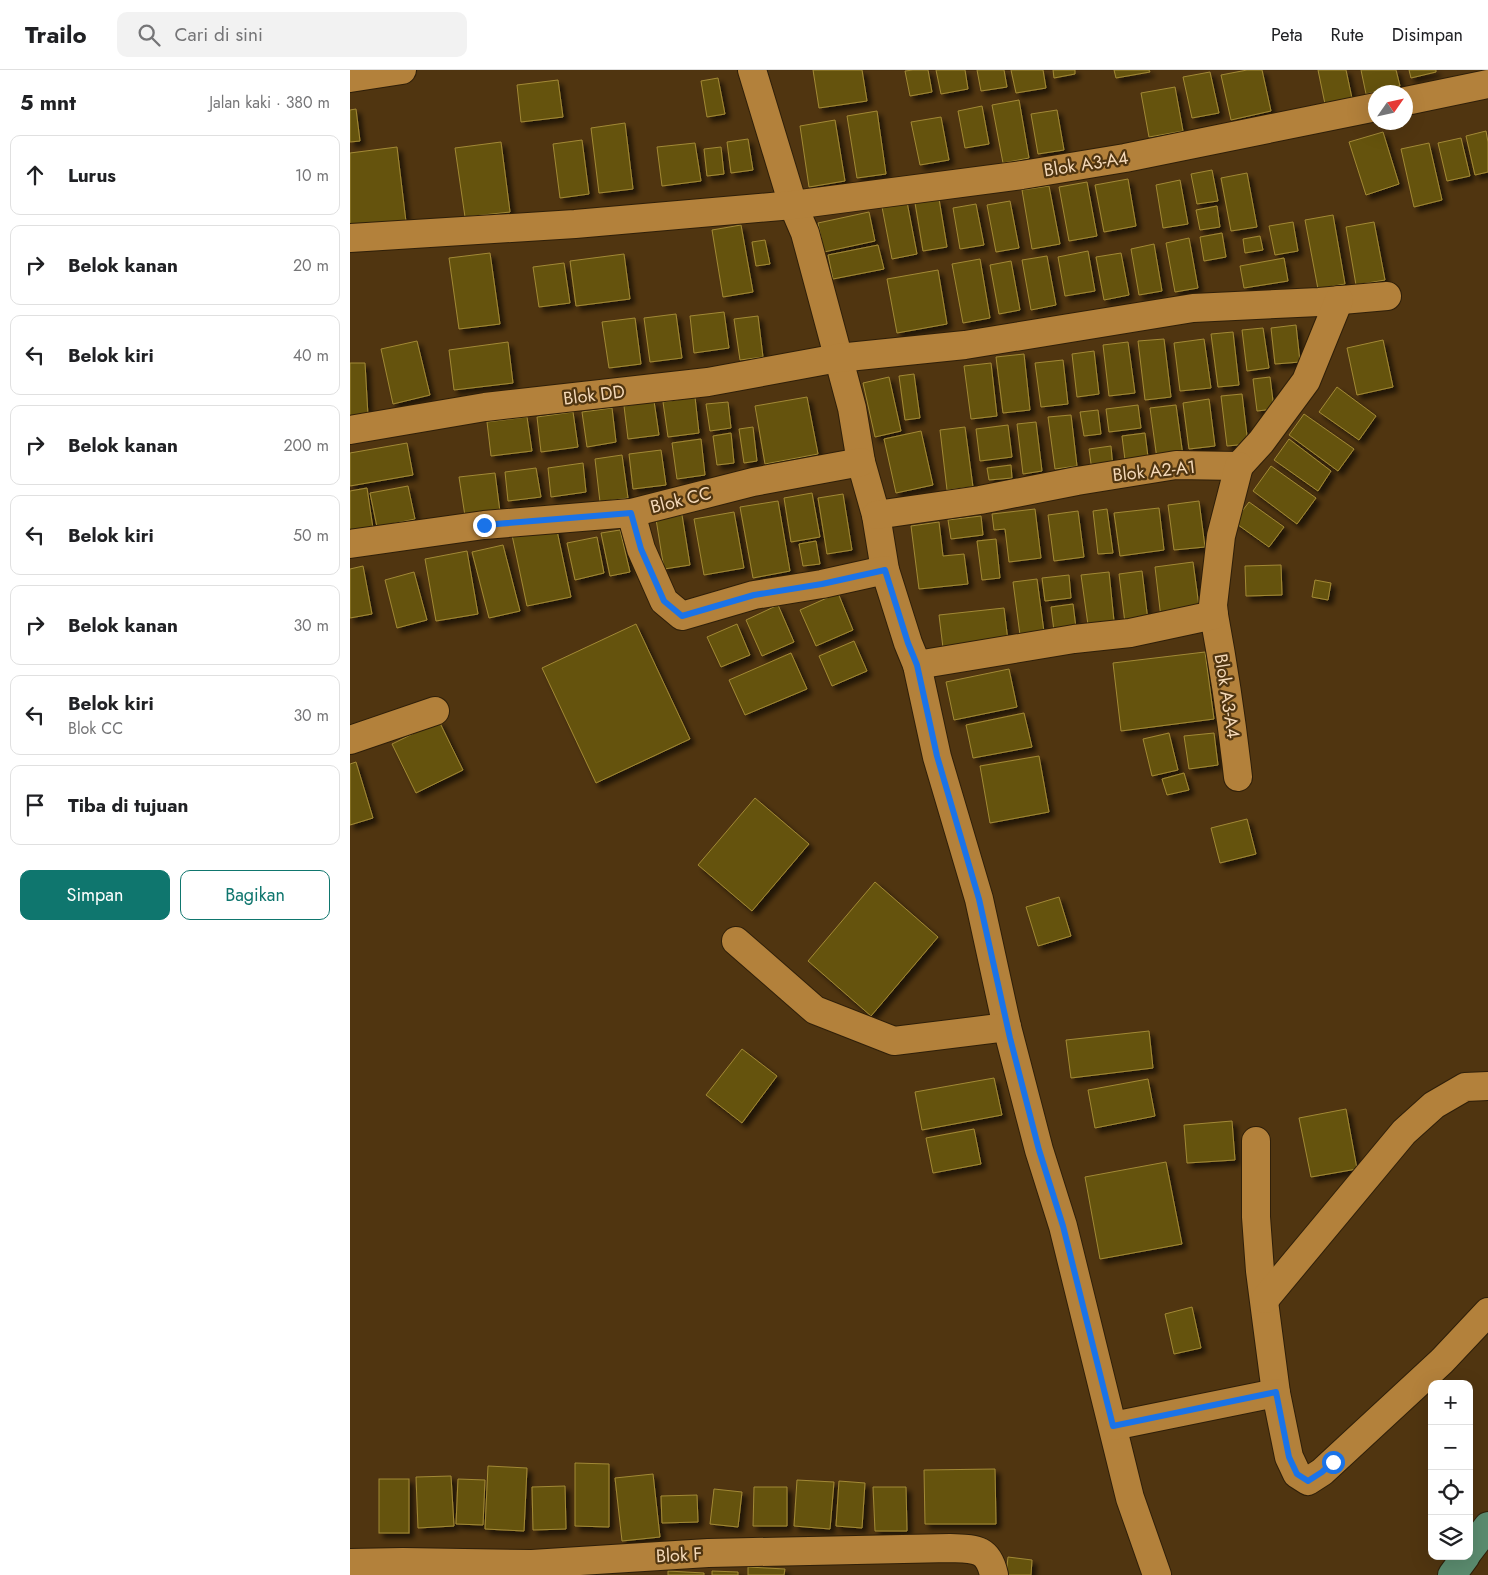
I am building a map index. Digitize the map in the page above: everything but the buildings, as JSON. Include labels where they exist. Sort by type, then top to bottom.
[{"type":"main road","points":[[1473,1546],[1488,1526]]},
{"type":"main road","points":[[1452,1575],[1463,1560]]},
{"type":"street","points":[[350,78],[402,70]]},
{"type":"street","points":[[752,70],[793,205],[805,233],[852,408],[861,462],[876,515],[885,570],[908,643],[917,665],[937,756],[979,899],[1007,1027],[1039,1150],[1063,1226],[1130,1498],[1157,1575]]},
{"type":"street","points":[[1413,99],[1488,84]]},
{"type":"street","name":"Blok A3-A4","points":[[350,238],[575,224],[793,205],[1022,175],[1125,158],[1368,109]]},
{"type":"street","name":"Blok DD","points":[[350,430],[485,407],[708,382],[838,358],[965,345],[1193,308],[1387,296]]},
{"type":"street","points":[[1239,466],[1261,442],[1306,381],[1339,300]]},
{"type":"street","name":"Blok CC","points":[[350,544],[484,525],[631,513],[753,482],[861,462]]},
{"type":"street","name":"Blok A2-A1","points":[[876,515],[980,500],[1077,481],[1176,465],[1239,466]]},
{"type":"street","name":"Blok A3-A4","points":[[1238,777],[1225,671],[1213,605],[1221,536],[1239,466]]},
{"type":"street","points":[[631,513],[641,549],[664,601],[682,616],[754,595],[822,584],[885,570]]},
{"type":"street","points":[[917,665],[1074,639],[1130,634],[1214,614]]},
{"type":"street","points":[[350,740],[435,711]]},
{"type":"street","points":[[736,941],[815,1010],[894,1041],[1007,1027]]},
{"type":"street","points":[[1265,1299],[1404,1132],[1434,1105],[1464,1087],[1488,1086]]},
{"type":"street","points":[[1256,1141],[1256,1217],[1260,1271],[1276,1392],[1289,1457],[1297,1474],[1308,1481],[1322,1472],[1442,1361],[1488,1312]]},
{"type":"street","points":[[1113,1426],[1276,1392]]},
{"type":"street","name":"Blok F","points":[[350,1563],[402,1568],[532,1569],[708,1553],[974,1549],[983,1553],[992,1567],[994,1575]]},
{"type":"route","points":[[484,525],[631,513],[641,549],[664,601],[682,616],[754,595],[822,584],[885,570],[908,643],[917,665],[937,756],[979,899],[1010,1038],[1039,1150],[1063,1226],[1113,1426],[1276,1392],[1289,1457],[1297,1474],[1308,1481],[1333,1462]]}]
